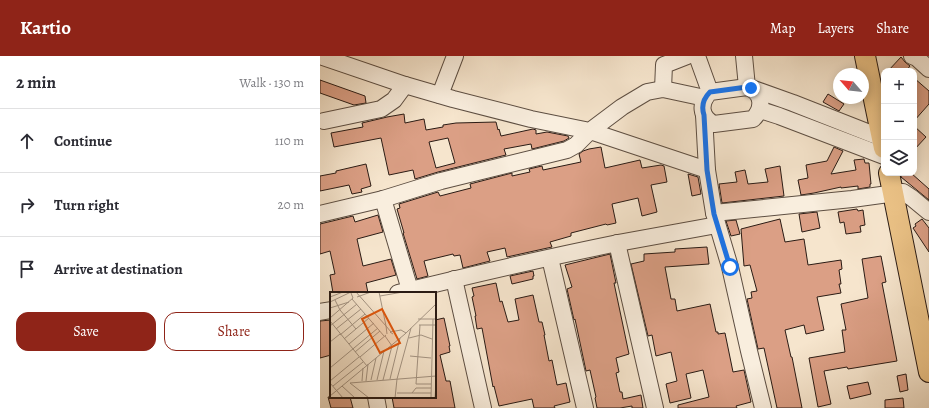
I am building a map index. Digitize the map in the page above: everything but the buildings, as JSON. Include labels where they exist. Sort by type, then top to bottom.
[{"type":"main road","points":[[865,56],[882,140]]},
{"type":"main road","points":[[890,176],[926,348],[929,372]]},
{"type":"street","points":[[320,56],[405,85],[440,95],[531,119],[590,131],[707,170]]},
{"type":"street","points":[[440,95],[455,56]]},
{"type":"street","points":[[663,89],[664,65],[687,56]]},
{"type":"street","points":[[697,56],[708,95],[702,106],[709,120],[706,142],[707,170],[715,219],[730,267],[763,408]]},
{"type":"street","points":[[709,120],[753,119],[760,110],[760,99],[758,95],[749,87],[744,56]]},
{"type":"street","points":[[912,56],[917,58],[929,69]]},
{"type":"street","points":[[324,121],[380,109],[394,100],[405,85]]},
{"type":"street","points":[[320,214],[383,198],[440,181],[567,150],[576,146],[590,131],[622,107],[647,92],[663,89],[708,95],[749,87],[793,103],[881,146]]},
{"type":"street","points":[[760,110],[881,146]]},
{"type":"street","points":[[383,198],[404,291],[617,243],[715,219],[903,192],[929,212]]},
{"type":"street","points":[[617,243],[655,408]]},
{"type":"street","points":[[550,258],[585,408]]},
{"type":"street","points":[[454,279],[482,408]]},
{"type":"street","points":[[320,312],[330,310]]},
{"type":"street","points":[[376,398],[378,408]]},
{"type":"route","points":[[730,267],[714,214],[707,170],[704,115],[702,106],[706,96],[710,92],[747,87],[751,88]]}]
